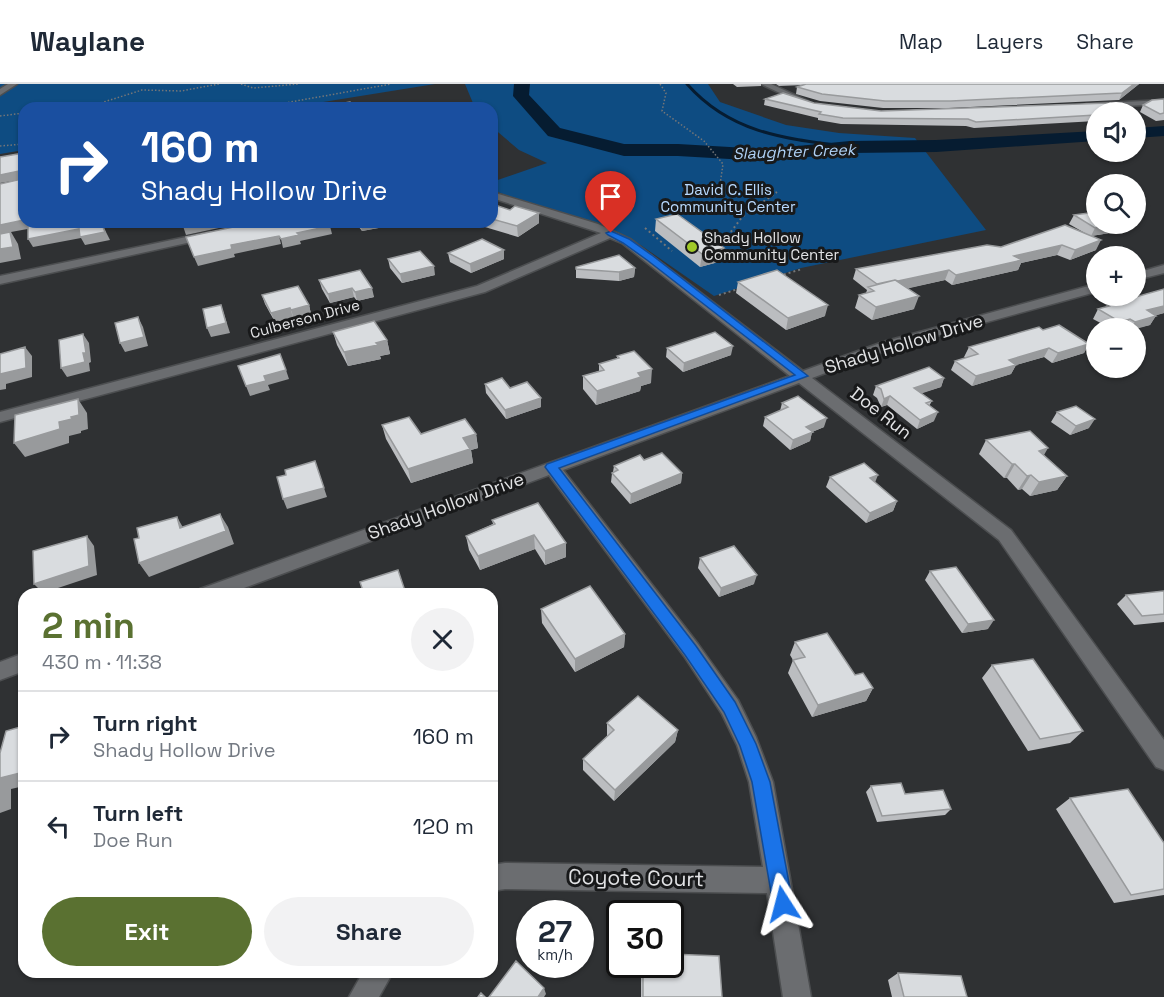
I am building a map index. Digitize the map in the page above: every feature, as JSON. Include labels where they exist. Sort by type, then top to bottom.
[{"type":"street","points":[[0,93],[13,84]]},
{"type":"street","points":[[765,84],[787,95],[816,104]]},
{"type":"street","points":[[1076,106],[1164,102]]},
{"type":"street","name":"Doe Run","points":[[498,197],[611,233],[626,241],[704,299],[1005,535],[1164,759]]},
{"type":"street","points":[[0,280],[227,232]]},
{"type":"street","name":"Culberson Drive","points":[[0,417],[481,290],[611,233]]},
{"type":"street","points":[[1146,274],[1163,270]]},
{"type":"street","name":"Shady Hollow Drive","points":[[223,588],[888,345],[1086,291]]},
{"type":"street","points":[[552,467],[691,650],[730,707],[748,744],[761,782],[797,997]]},
{"type":"street","points":[[0,671],[18,664]]},
{"type":"street","name":"Coyote Court","points":[[498,877],[779,880]]},
{"type":"street","points":[[363,997],[375,978]]},
{"type":"path","points":[[104,102],[142,90],[181,91],[199,85],[219,84]]},
{"type":"path","points":[[241,84],[253,88],[298,84]]},
{"type":"path","points":[[290,102],[391,84]]},
{"type":"path","points":[[660,84],[666,93],[662,111],[704,141],[723,164],[720,186]]},
{"type":"path","points":[[0,116],[18,114]]},
{"type":"path","points":[[0,147],[18,145]]},
{"type":"path","points":[[714,241],[727,237],[731,227],[777,192]]},
{"type":"path","points":[[645,228],[672,252]]},
{"type":"path","points":[[770,279],[802,269]]},
{"type":"path","points":[[704,299],[748,286]]},
{"type":"green space","points":[[0,84],[435,84],[323,102],[18,102],[18,151],[0,154]]},
{"type":"green space","name":"David C. Ellis Community Center","points":[[465,84],[708,84],[720,102],[786,125],[839,133],[915,138],[986,230],[801,268],[714,296],[639,244],[498,192],[498,180],[547,163],[519,150],[498,132],[498,102],[472,102]]},
{"type":"building","points":[[806,84],[1134,84],[1122,93],[951,101],[885,101],[822,94],[797,87]]},
{"type":"building","points":[[783,93],[814,103],[881,111],[1086,104],[1086,116],[976,122],[968,119],[843,118],[765,99]]},
{"type":"building","points":[[1164,99],[1164,113],[1160,114],[1146,107],[1146,103],[1152,100]]},
{"type":"building","points":[[18,154],[18,171],[0,175],[0,157]]},
{"type":"building","points":[[18,180],[18,221],[0,225],[0,184]]},
{"type":"building","points":[[498,206],[510,210],[515,206],[539,213],[517,226],[498,221]]},
{"type":"building","points":[[1086,213],[1086,222],[1074,215]]},
{"type":"building","points":[[677,214],[724,248],[702,254],[656,219]]},
{"type":"building","points":[[1065,225],[1101,240],[1075,250],[1062,245],[1014,256],[1022,260],[956,275],[949,270],[877,284],[856,269],[987,245],[1001,247]]},
{"type":"building","points":[[28,228],[103,228],[105,232],[80,237],[79,229],[28,239]]},
{"type":"building","points":[[229,228],[321,228],[281,239],[279,236],[231,245],[232,249],[194,257],[186,237]]},
{"type":"building","points":[[10,232],[13,247],[0,249],[0,234]]},
{"type":"building","points":[[482,239],[504,250],[470,264],[448,253]]},
{"type":"building","points":[[420,251],[434,266],[400,274],[388,259]]},
{"type":"building","points":[[619,255],[635,268],[619,272],[576,269],[576,267]]},
{"type":"building","points":[[360,270],[372,288],[355,292],[352,288],[328,294],[319,280]]},
{"type":"building","points":[[777,270],[828,305],[788,318],[738,282]]},
{"type":"building","points":[[895,280],[919,296],[876,307],[859,295],[874,291],[868,287]]},
{"type":"building","points":[[298,286],[309,305],[271,313],[262,295]]},
{"type":"building","points":[[1164,289],[1164,306],[1147,310],[1156,316],[1146,319],[1113,318],[1098,309],[1109,306],[1146,306],[1146,294]]},
{"type":"building","points":[[221,305],[226,323],[207,328],[203,309]]},
{"type":"building","points":[[138,317],[144,337],[120,343],[115,323]]},
{"type":"building","points":[[374,321],[387,340],[376,343],[378,345],[344,352],[333,332]]},
{"type":"building","points":[[1059,325],[1086,342],[1086,345],[1058,353],[1049,348],[1009,360],[1016,365],[976,376],[955,361],[978,354],[969,347],[1039,327],[1043,330]]},
{"type":"building","points":[[715,332],[733,346],[684,363],[667,348]]},
{"type":"building","points":[[83,334],[85,362],[61,368],[59,340]]},
{"type":"building","points":[[25,347],[26,368],[0,374],[0,354]]},
{"type":"building","points":[[634,351],[652,369],[638,373],[641,377],[597,391],[583,376],[604,370],[599,364]]},
{"type":"building","points":[[280,354],[286,370],[264,376],[266,381],[246,386],[238,366]]},
{"type":"building","points":[[929,367],[944,378],[914,388],[932,401],[926,403],[938,412],[920,420],[890,396],[884,399],[881,389],[876,386]]},
{"type":"building","points":[[502,378],[510,388],[527,382],[541,398],[505,410],[485,384]]},
{"type":"building","points":[[798,396],[827,418],[806,427],[813,432],[793,440],[765,417],[788,407],[782,403]]},
{"type":"building","points":[[78,399],[79,415],[59,422],[60,429],[14,443],[15,415]]},
{"type":"building","points":[[1076,406],[1095,419],[1076,426],[1057,412]]},
{"type":"building","points":[[409,417],[421,434],[465,419],[476,434],[463,438],[470,449],[408,469],[382,425]]},
{"type":"building","points":[[1030,431],[1048,448],[1039,451],[1067,476],[1039,482],[1031,475],[1027,476],[986,440]]},
{"type":"building","points":[[662,453],[682,473],[631,494],[612,473],[618,470],[614,466],[640,455],[644,460]]},
{"type":"building","points":[[315,461],[324,488],[283,499],[277,477],[286,475],[285,470]]},
{"type":"building","points":[[864,463],[878,475],[870,478],[897,501],[870,513],[830,477]]},
{"type":"building","points":[[538,503],[566,543],[545,551],[534,535],[478,556],[466,536],[495,524],[492,520]]},
{"type":"building","points":[[220,514],[226,531],[139,563],[134,539],[139,538],[137,528],[177,517],[180,528]]},
{"type":"building","points":[[87,536],[89,566],[34,584],[33,551]]},
{"type":"building","points":[[734,546],[757,575],[721,588],[700,558]]},
{"type":"building","points":[[956,567],[994,620],[968,624],[930,571]]},
{"type":"building","points":[[398,570],[404,588],[362,588],[360,582]]},
{"type":"building","points":[[590,586],[625,634],[575,659],[541,609]]},
{"type":"building","points":[[1164,591],[1164,614],[1142,616],[1126,595]]},
{"type":"building","points":[[827,633],[855,675],[863,673],[873,688],[818,705],[793,660],[805,657],[795,642]]},
{"type":"building","points":[[1033,659],[1083,731],[1040,739],[992,665]]},
{"type":"building","points":[[638,696],[678,730],[615,790],[583,759],[614,730],[607,723]]},
{"type":"building","points":[[18,728],[18,774],[0,778],[0,753],[6,731]]},
{"type":"building","points":[[901,783],[905,794],[943,790],[951,809],[882,816],[871,786]]},
{"type":"building","points":[[1128,789],[1164,843],[1164,889],[1131,895],[1070,798]]},
{"type":"building","points":[[684,955],[719,956],[722,997],[643,997],[643,978],[684,978]]},
{"type":"building","points":[[516,961],[516,978],[534,978],[544,988],[538,997],[489,997]]},
{"type":"building","points":[[898,973],[961,976],[967,997],[904,997]]},
{"type":"waterway","name":"Slaughter Creek","points":[[522,84],[521,96],[554,132],[624,150],[678,150],[766,155],[850,147],[936,146],[1086,137]]},
{"type":"waterway","points":[[687,84],[704,101],[741,124],[782,137],[850,147]]},
{"type":"waterway","name":"Slaughter Creek","points":[[1146,132],[1164,131]]},
{"type":"place","name":"Shady Hollow Community Center","points":[[692,247]]},
{"type":"route","points":[[611,233],[650,258],[802,376],[552,467],[691,650],[730,707],[748,744],[761,782],[783,904]]}]
